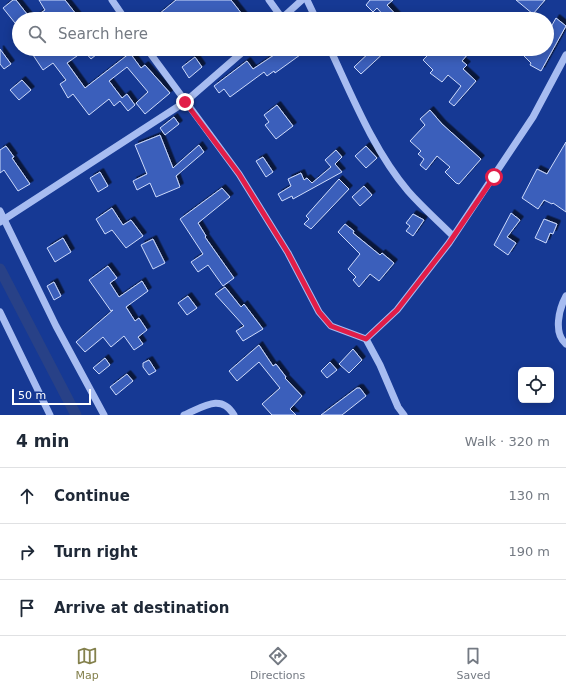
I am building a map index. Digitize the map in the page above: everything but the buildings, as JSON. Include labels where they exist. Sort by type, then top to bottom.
[{"type":"street","points":[[112,0],[120,12]]},
{"type":"street","points":[[269,0],[277,12]]},
{"type":"street","points":[[288,12],[302,0]]},
{"type":"street","points":[[307,0],[313,12]]},
{"type":"street","points":[[366,339],[397,310],[453,236],[533,117],[566,55]]},
{"type":"street","points":[[152,56],[239,174],[288,253],[319,312],[331,326],[366,339],[380,365],[398,408],[404,415]]},
{"type":"street","points":[[2,221],[185,102],[238,56]]},
{"type":"street","points":[[333,56],[358,109],[382,153],[407,190],[453,236]]},
{"type":"street","points":[[0,211],[2,221],[104,415]]},
{"type":"street","points":[[566,296],[561,306],[558,327],[563,341],[566,344]]},
{"type":"street","points":[[0,312],[2,324],[50,415]]},
{"type":"street","points":[[184,415],[213,403],[223,404],[229,407],[234,415]]},
{"type":"waterway","points":[[0,269],[76,415]]},
{"type":"route","points":[[185,102],[239,174],[288,253],[319,312],[331,326],[366,339],[397,310],[449,243],[494,177]]}]
